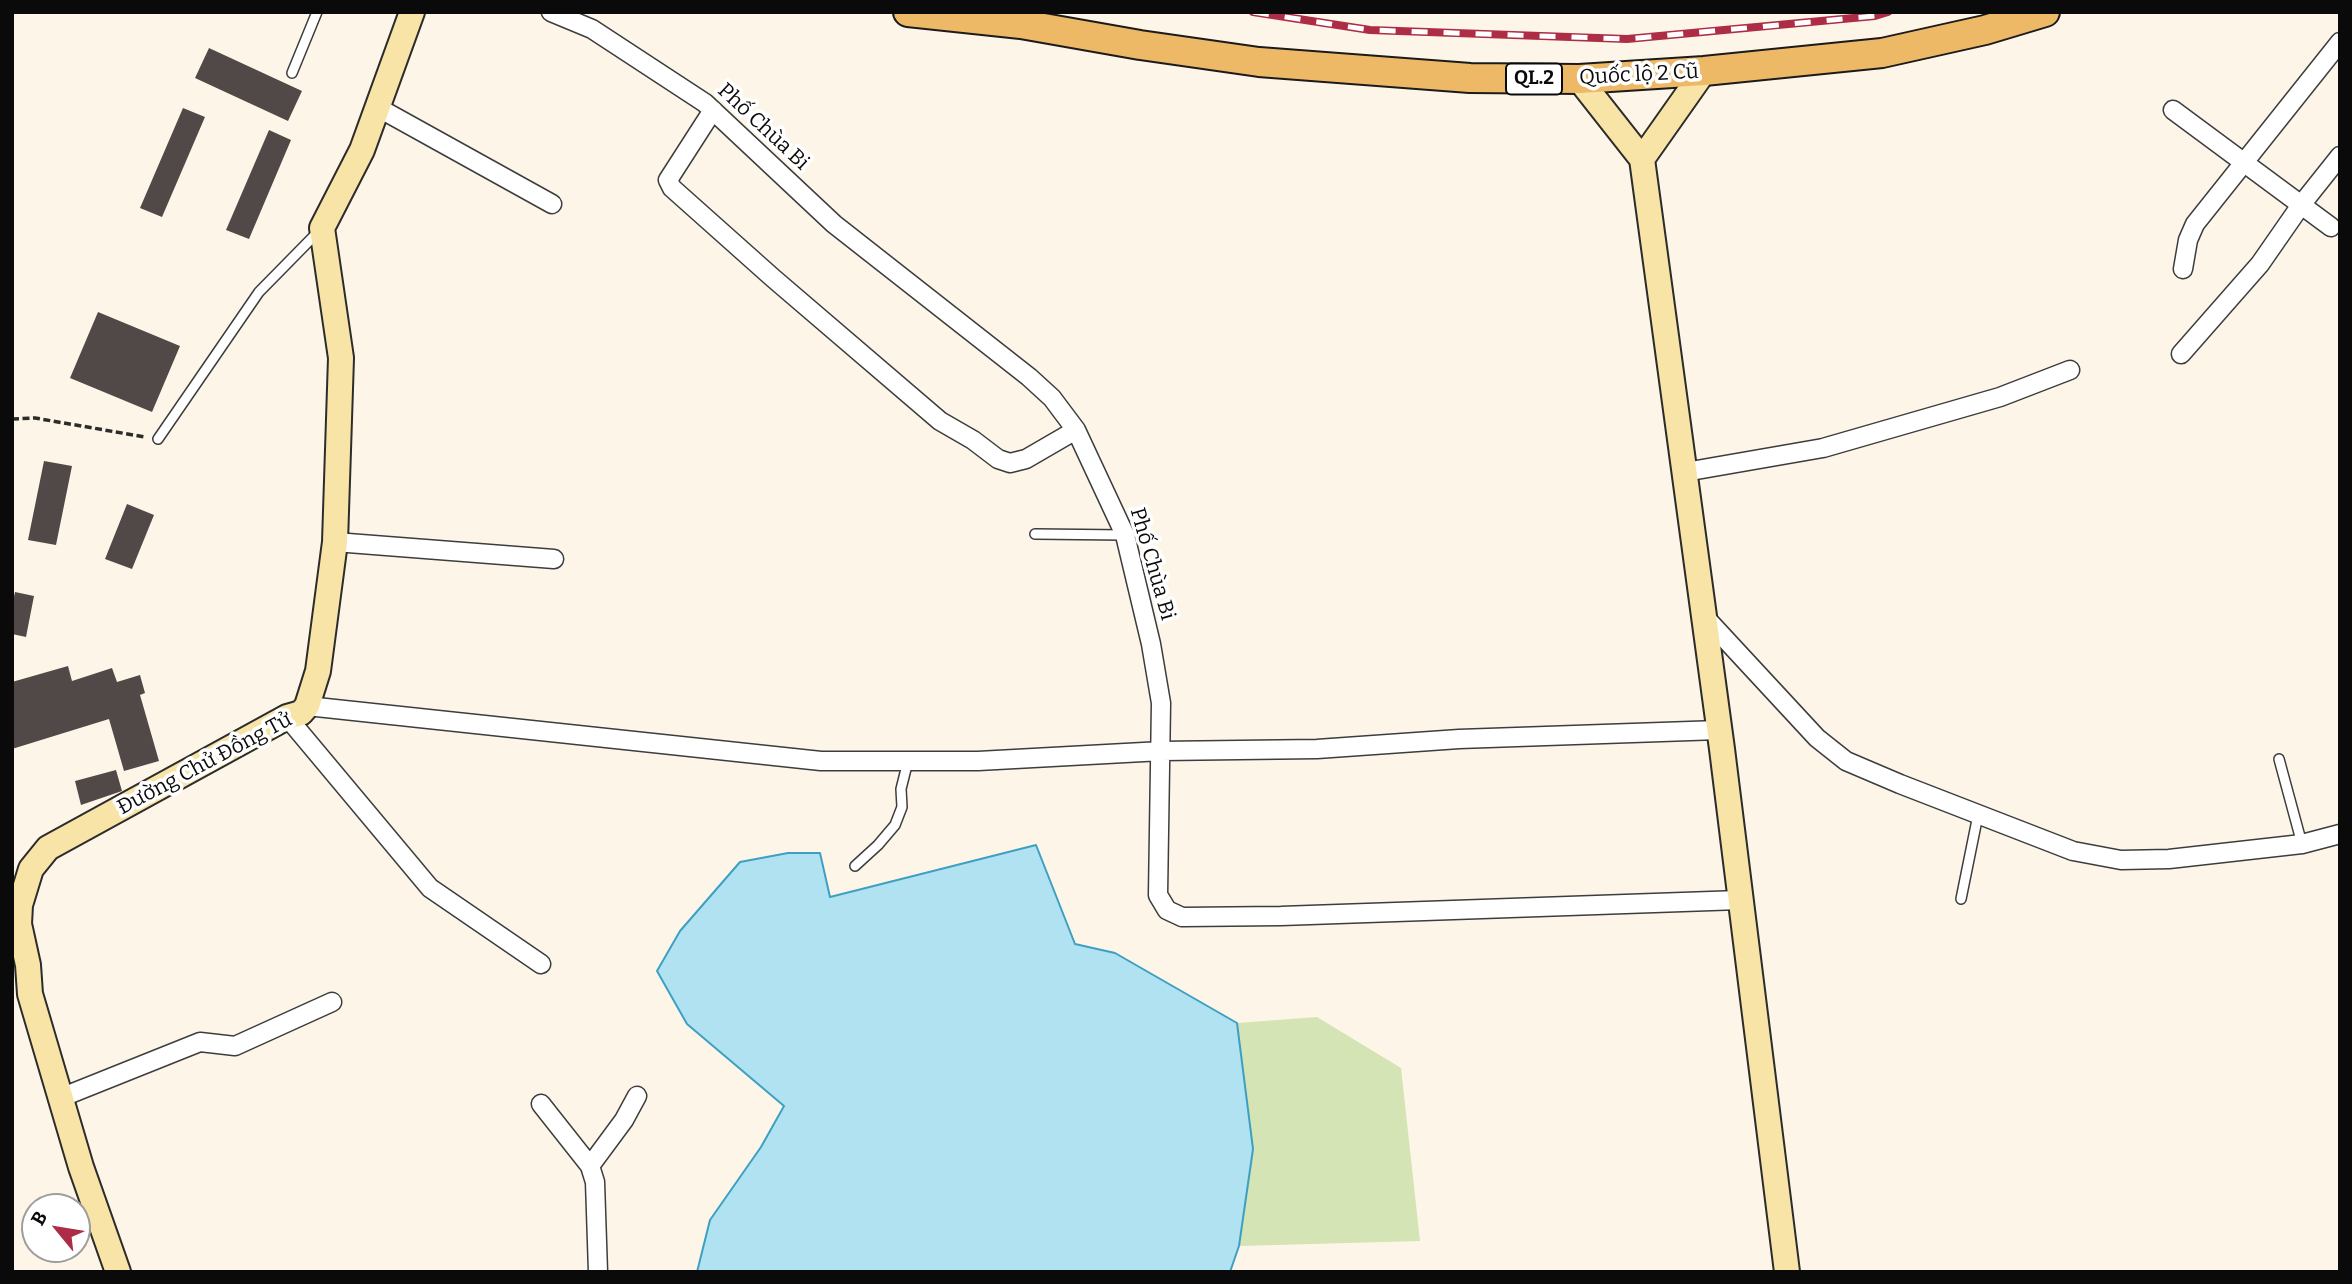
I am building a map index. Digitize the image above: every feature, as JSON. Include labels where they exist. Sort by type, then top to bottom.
[{"type":"main road","name":"Quốc lộ 2 Cũ","points":[[908,12],[1021,23],[1140,45],[1259,62],[1470,78],[1579,79],[1703,71],[1882,53],[1985,30],[2045,12]]},
{"type":"main road","name":"Quốc lộ 2 Cũ","points":[[995,12],[1021,23]]},
{"type":"street","points":[[322,228],[362,150],[412,12]]},
{"type":"street","name":"Phố Chùa Bi","points":[[551,12],[592,29],[713,110],[834,224],[1029,377],[1052,398],[1076,430],[1125,535],[1152,644],[1161,703],[1158,895],[1167,910],[1182,917],[1281,916],[1740,900]]},
{"type":"street","points":[[2183,269],[2188,240],[2195,224],[2340,41]]},
{"type":"street","points":[[1642,159],[1703,71]]},
{"type":"street","points":[[1579,79],[1642,159],[1719,730],[1787,1272]]},
{"type":"street","points":[[377,107],[552,204]]},
{"type":"street","points":[[713,110],[668,180],[672,188],[774,278],[940,421],[973,440],[998,459],[1010,463],[1026,459],[1076,430]]},
{"type":"street","points":[[2173,110],[2332,227]]},
{"type":"street","points":[[2181,354],[2260,264],[2301,205],[2340,156]]},
{"type":"street","name":"Đường Chử Đồng Tử","points":[[118,1272],[81,1167],[30,994],[18,948],[20,905],[31,869],[48,848],[297,711],[318,671],[335,542],[341,358],[322,228]]},
{"type":"street","points":[[1685,472],[1823,448],[2000,397],[2070,370]]},
{"type":"street","points":[[335,542],[554,559]]},
{"type":"street","points":[[1703,615],[1761,681],[1817,738],[1846,761],[2073,852],[2121,860],[2169,859],[2302,844],[2340,834]]},
{"type":"street","points":[[297,711],[821,761],[978,761],[1161,751],[1317,748],[1719,730]]},
{"type":"street","points":[[297,711],[430,888],[541,964]]},
{"type":"street","points":[[60,1098],[200,1042],[235,1046],[332,1002]]},
{"type":"street","points":[[590,1166],[638,1096]]},
{"type":"street","points":[[541,1104],[590,1166],[595,1182],[598,1272]]},
{"type":"lane","points":[[292,73],[317,12]]},
{"type":"lane","points":[[158,439],[259,292],[322,228]]},
{"type":"lane","points":[[1035,534],[1125,535]]},
{"type":"lane","points":[[2279,759],[2302,844]]},
{"type":"lane","points":[[855,866],[895,825],[902,807],[901,789],[908,761]]},
{"type":"lane","points":[[1961,899],[1978,815]]},
{"type":"path","points":[[12,419],[35,418],[158,439]]},
{"type":"green space","points":[[1317,1017],[1401,1068],[1420,1241],[1239,1246],[1253,1149],[1237,1023]]},
{"type":"water","points":[[1036,845],[1075,944],[1115,953],[1237,1023],[1253,1149],[1239,1246],[1230,1272],[697,1272],[710,1220],[761,1147],[784,1106],[687,1024],[657,971],[680,931],[740,862],[788,853],[820,853],[830,897]]},
{"type":"building","points":[[209,48],[302,91],[288,121],[195,78]]},
{"type":"building","points":[[183,108],[205,117],[162,217],[140,208]]},
{"type":"building","points":[[269,130],[291,140],[249,239],[226,230]]},
{"type":"building","points":[[98,312],[180,346],[152,412],[70,378]]},
{"type":"building","points":[[44,461],[72,466],[56,545],[28,540]]},
{"type":"building","points":[[127,504],[154,515],[132,569],[105,559]]},
{"type":"building","points":[[15,592],[34,596],[26,637],[12,634]]},
{"type":"building","points":[[68,666],[72,681],[112,668],[117,682],[140,675],[145,693],[140,695],[159,761],[124,771],[109,719],[12,749],[12,682]]},
{"type":"building","points":[[116,770],[122,791],[81,805],[75,781]]},
{"type":"railway","points":[[1253,12],[1370,30],[1627,39],[1875,16],[1888,12]]}]
